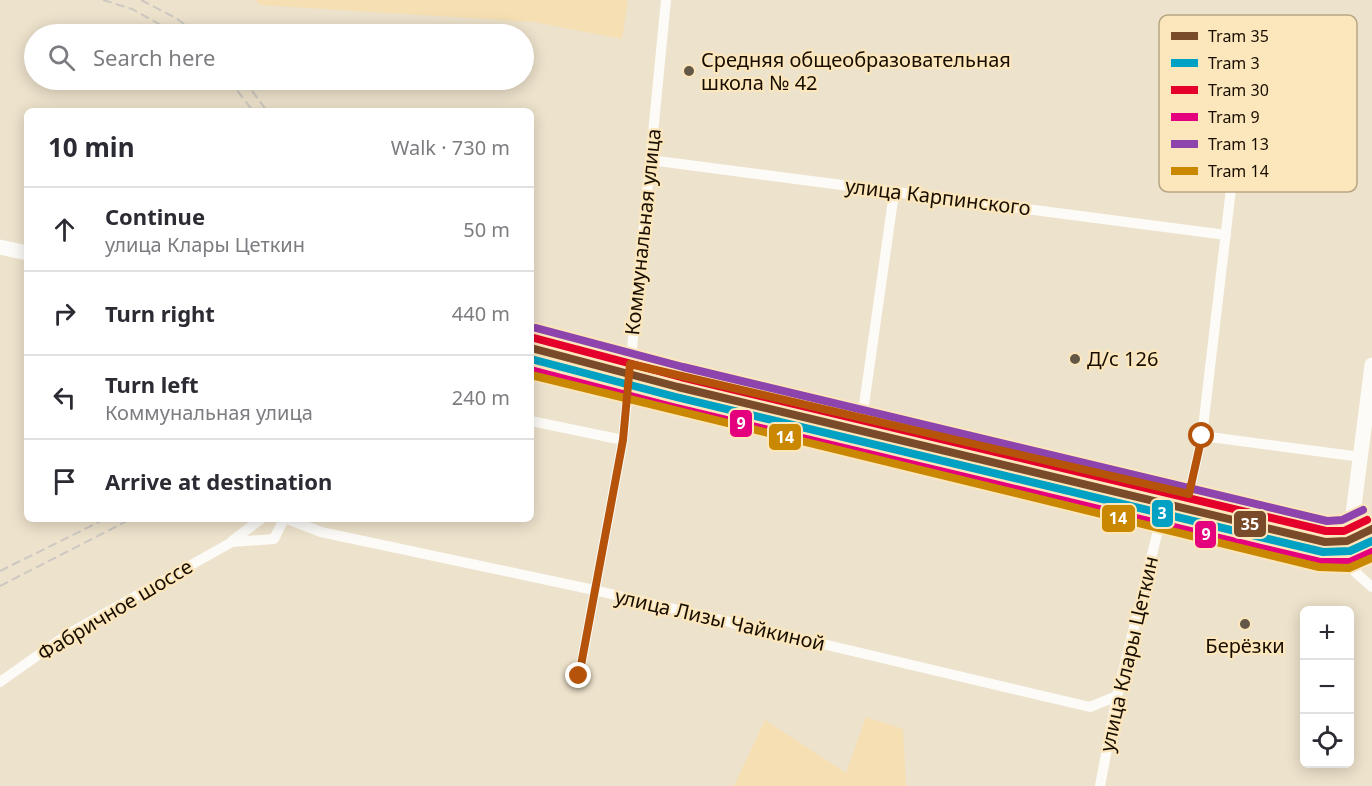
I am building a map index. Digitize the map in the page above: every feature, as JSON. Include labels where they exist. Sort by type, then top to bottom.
[{"type":"main road","points":[[0,247],[24,253]]},
{"type":"main road","points":[[1339,561],[1351,530],[1372,365]]},
{"type":"main road","points":[[534,374],[1300,555],[1355,564],[1372,555]]},
{"type":"street","name":"Коммунальная улица","points":[[579,676],[623,440],[666,0]]},
{"type":"street","name":"улица Карпинского","points":[[650,160],[1226,235]]},
{"type":"street","points":[[1189,494],[1202,436],[1231,192]]},
{"type":"street","points":[[862,419],[894,193]]},
{"type":"street","points":[[630,364],[1351,530]]},
{"type":"street","points":[[534,422],[623,440]]},
{"type":"street","points":[[1202,436],[1361,458]]},
{"type":"street","name":"Фабричное шоссе","points":[[0,682],[68,634],[231,542],[257,522]]},
{"type":"street","name":"Фабричное шоссе","points":[[231,542],[274,539],[283,522]]},
{"type":"street","name":"улица Лизы Чайкиной","points":[[293,522],[321,532],[594,590],[1090,707],[1117,696]]},
{"type":"street","name":"улица Клары Цеткин","points":[[1100,786],[1117,696],[1160,522]]},
{"type":"street","points":[[1355,564],[1355,572],[1372,587]]},
{"type":"shaded area","points":[[256,0],[628,0],[622,39],[534,22],[260,5]]},
{"type":"shaded area","points":[[866,717],[903,729],[906,786],[734,786],[765,720],[846,773]]},
{"type":"railway","points":[[103,0],[132,9],[159,24]]},
{"type":"railway","points":[[141,0],[184,24]]},
{"type":"railway","points":[[237,90],[251,108]]},
{"type":"railway","points":[[251,90],[265,108]]},
{"type":"railway","points":[[0,571],[99,522]]},
{"type":"railway","points":[[0,586],[125,522]]},
{"type":"tram line","name":"13","points":[[536,328],[683,367],[1327,521],[1342,520],[1363,510]]},
{"type":"tram line","name":"30","points":[[534,338],[681,377],[1326,531],[1344,531],[1367,520]]},
{"type":"tram line","name":"35","points":[[534,349],[678,387],[1325,542],[1347,541],[1372,529]]},
{"type":"tram line","name":"3","points":[[534,360],[676,397],[1323,552],[1350,551],[1372,541]]},
{"type":"tram line","name":"9","points":[[534,371],[673,407],[1320,562],[1350,562],[1372,552]]},
{"type":"tram line","name":"14","points":[[534,376],[1319,567],[1349,568],[1372,558]]},
{"type":"place","name":"Средняя общеобразовательная школа № 42","points":[[689,71]]},
{"type":"place","name":"Д/с 126","points":[[1075,359]]},
{"type":"place","name":"Берёзки","points":[[1245,624]]},
{"type":"route","points":[[579,676],[623,440],[630,364],[1189,494],[1202,436]]}]
